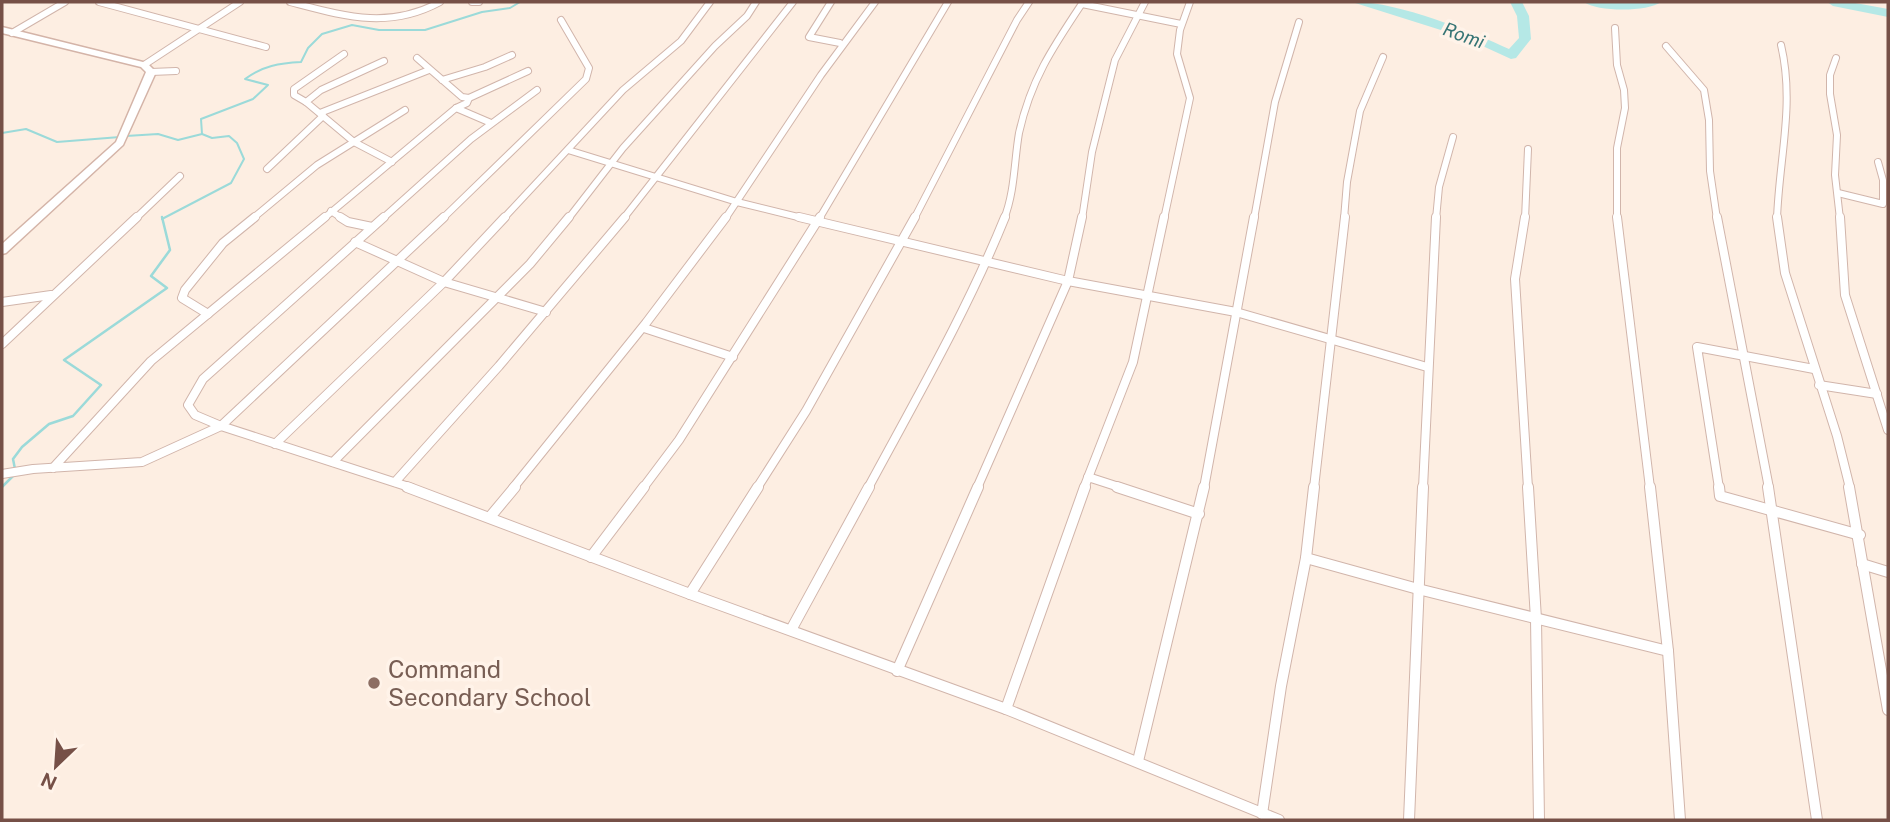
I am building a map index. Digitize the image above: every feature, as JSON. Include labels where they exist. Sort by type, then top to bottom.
[{"type":"street","points":[[7,31],[65,2]]},
{"type":"street","points":[[99,2],[266,47]]},
{"type":"street","points":[[2,250],[122,139],[147,68],[199,28],[240,2]]},
{"type":"street","points":[[290,2],[366,20],[405,19],[440,2]]},
{"type":"street","points":[[472,2],[479,2]]},
{"type":"street","points":[[275,443],[444,282],[623,90],[681,41],[710,2]]},
{"type":"street","points":[[333,462],[494,298],[522,274],[580,206],[610,164],[692,74],[720,39],[752,13],[756,2]]},
{"type":"street","points":[[395,481],[485,384],[660,177],[793,2]]},
{"type":"street","points":[[831,2],[808,37],[840,43]]},
{"type":"street","points":[[490,517],[644,328],[737,202],[840,43],[875,2]]},
{"type":"street","points":[[591,557],[678,440],[733,357],[818,221],[948,2]]},
{"type":"street","points":[[690,594],[806,411],[902,240],[1029,2]]},
{"type":"street","points":[[897,671],[1068,281],[1077,248],[1092,152],[1115,60],[1145,2]]},
{"type":"street","points":[[1006,709],[1088,477],[1133,362],[1190,97],[1178,62],[1181,24],[1190,2]]},
{"type":"street","points":[[791,629],[933,368],[987,261],[1012,199],[1019,135],[1031,87],[1046,58],[1083,3],[1137,17],[1181,24]]},
{"type":"street","points":[[2,474],[33,469],[142,462],[221,426],[398,261],[586,79],[589,68],[561,20]]},
{"type":"street","points":[[1138,761],[1199,514],[1275,102],[1299,22]]},
{"type":"street","points":[[1615,28],[1617,65],[1624,90],[1625,108],[1618,148],[1615,194],[1619,247],[1643,419],[1668,651],[1680,820]]},
{"type":"street","points":[[7,31],[147,68],[176,71]]},
{"type":"street","points":[[1781,45],[1788,75],[1789,108],[1774,214],[1779,246],[1793,305],[1844,461],[1860,535],[1888,710]]},
{"type":"street","points":[[1666,46],[1704,90],[1709,120],[1710,172],[1723,257],[1773,511],[1817,820]]},
{"type":"street","points":[[344,54],[295,89],[294,95],[354,142],[392,162]]},
{"type":"street","points":[[442,80],[485,67],[512,55]]},
{"type":"street","points":[[1262,814],[1281,686],[1306,558],[1347,182],[1360,111],[1383,57]]},
{"type":"street","points":[[416,58],[462,97],[469,98],[528,71]]},
{"type":"street","points":[[1836,58],[1830,75],[1830,94],[1837,135],[1834,167],[1845,295],[1888,430]]},
{"type":"street","points":[[306,102],[321,90],[384,61]]},
{"type":"street","points":[[267,169],[321,115],[429,70]]},
{"type":"street","points":[[537,90],[491,123],[203,379],[188,405],[195,415],[221,426],[395,481],[690,594],[1006,709],[1279,820]]},
{"type":"street","points":[[53,468],[151,361],[456,108],[467,103],[469,98]]},
{"type":"street","points":[[456,108],[491,123]]},
{"type":"street","points":[[208,314],[182,298],[185,290],[223,243],[317,165],[405,110]]},
{"type":"street","points":[[1409,820],[1427,367],[1440,187],[1454,137]]},
{"type":"street","points":[[1528,149],[1525,213],[1516,279],[1536,619],[1539,820]]},
{"type":"street","points":[[568,150],[737,202],[1068,281],[1236,312],[1427,367]]},
{"type":"street","points":[[1838,193],[1883,204],[1883,180],[1878,162]]},
{"type":"street","points":[[2,344],[180,176]]},
{"type":"street","points":[[331,211],[348,222],[372,227]]},
{"type":"street","points":[[355,242],[444,282],[545,312]]},
{"type":"street","points":[[2,302],[53,295]]},
{"type":"street","points":[[644,328],[733,357]]},
{"type":"street","points":[[1814,369],[1697,347],[1720,496],[1860,535]]},
{"type":"street","points":[[1819,385],[1877,394]]},
{"type":"street","points":[[1088,477],[1199,514]]},
{"type":"street","points":[[1306,558],[1418,589],[1668,651]]},
{"type":"street","points":[[1863,564],[1888,572]]},
{"type":"waterway","points":[[202,134],[201,119],[253,99],[268,85],[245,79],[272,66],[301,62],[308,48],[322,34],[352,25],[379,30],[425,30],[482,12],[510,8],[520,2]]},
{"type":"waterway","name":"Romi","points":[[1358,2],[1467,34],[1511,55],[1525,39],[1523,16],[1516,2]]},
{"type":"waterway","name":"Romi","points":[[1590,2],[1607,5],[1655,2]]},
{"type":"waterway","name":"Romi","points":[[1833,2],[1888,13]]},
{"type":"waterway","points":[[2,133],[26,129],[57,142],[120,137]]},
{"type":"waterway","points":[[126,136],[158,134],[178,140],[202,134]]},
{"type":"waterway","points":[[162,219],[231,183],[244,159],[237,143],[229,136],[212,138],[202,134]]},
{"type":"waterway","points":[[15,469],[13,459],[22,447],[49,424],[73,416],[101,385],[64,360],[167,288],[151,276],[170,250],[162,219]]},
{"type":"waterway","points":[[2,487],[14,475]]},
{"type":"place","name":"Command Secondary School","points":[[374,683]]}]
